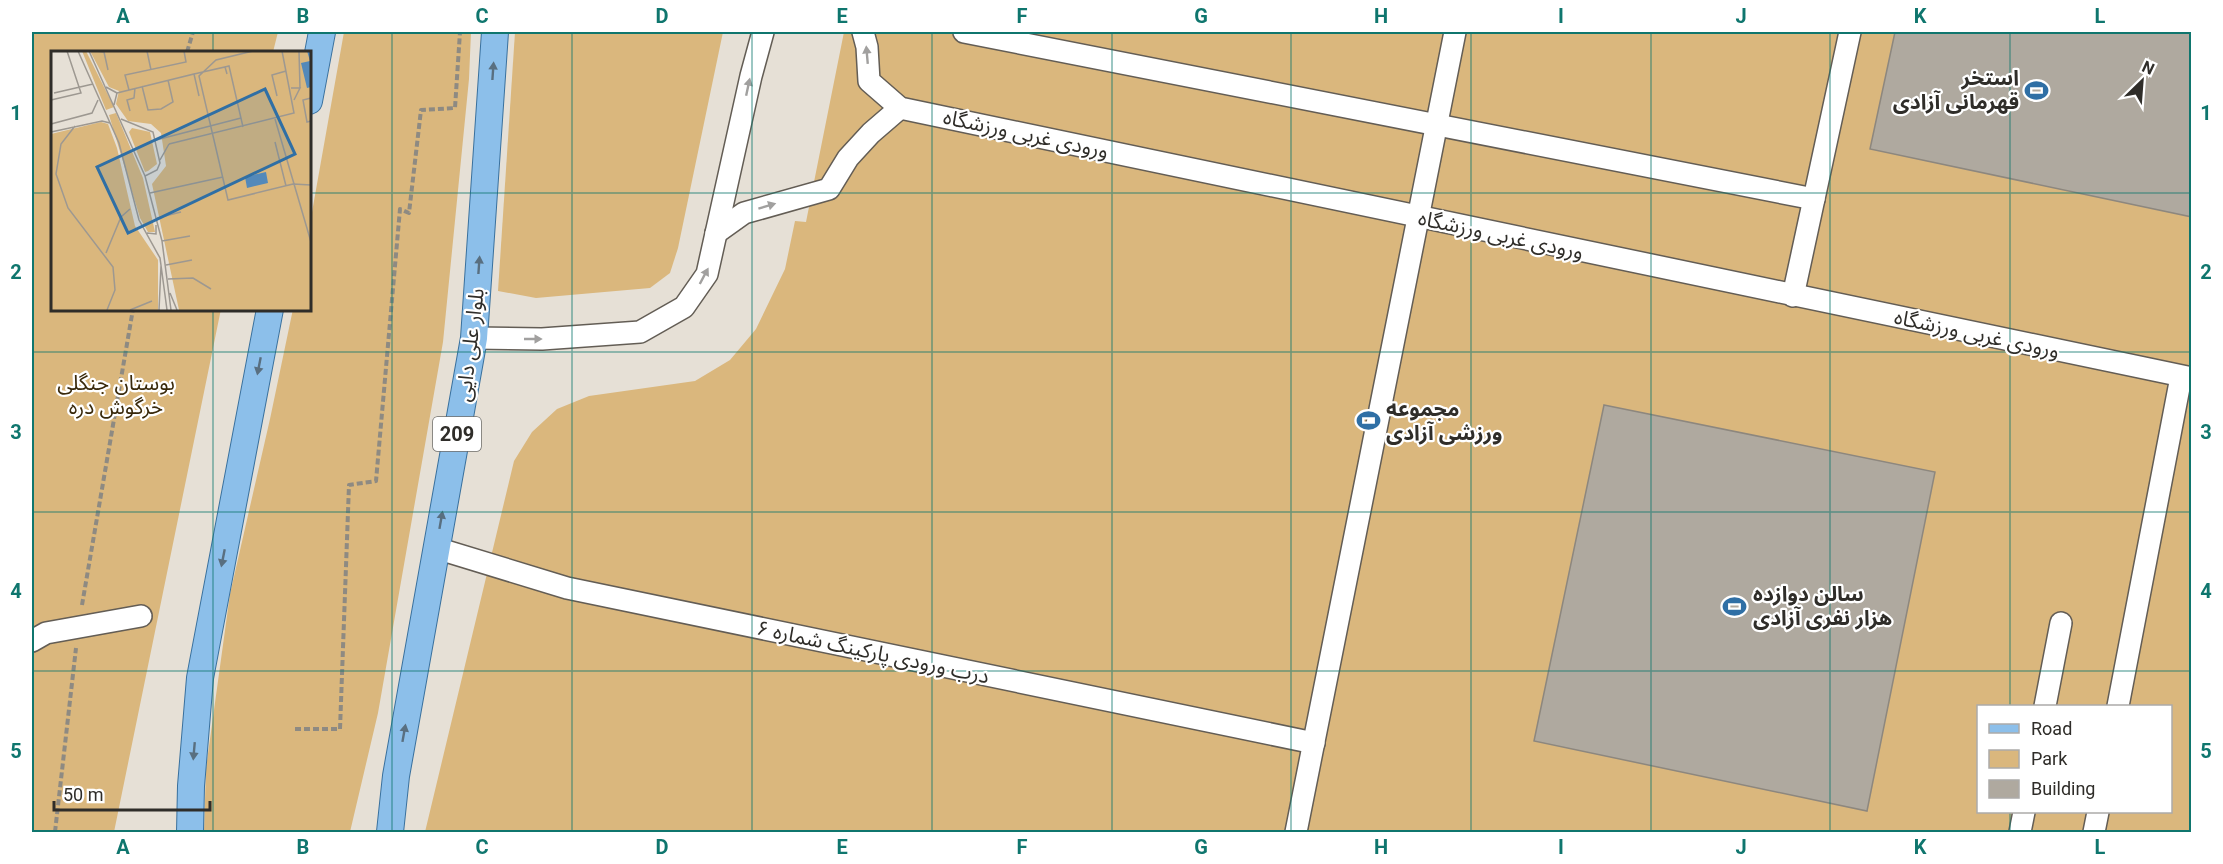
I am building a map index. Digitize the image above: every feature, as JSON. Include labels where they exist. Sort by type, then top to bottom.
[{"type":"main road","points":[[310,96],[322,32]]},
{"type":"main road","name":"بلوار علی دایی","points":[[390,832],[396,776],[474,338],[495,32]]},
{"type":"main road","points":[[190,832],[191,786],[200,678],[270,310]]},
{"type":"main road","points":[[376,832],[396,776]]},
{"type":"lane","points":[[474,338],[542,339],[640,332],[684,307],[708,274],[751,76],[763,32]]},
{"type":"lane","name":"ورودی غربی ورزشگاه","points":[[864,32],[869,81],[900,108],[2186,378]]},
{"type":"lane","points":[[964,32],[1814,199]]},
{"type":"lane","points":[[1296,832],[1455,32]]},
{"type":"lane","points":[[1793,296],[1850,32]]},
{"type":"lane","points":[[716,234],[744,213],[829,189],[848,158],[871,133],[900,108]]},
{"type":"lane","points":[[2118,705],[2186,378]]},
{"type":"lane","name":"درب ورودی پارکینگ شماره ۶","points":[[436,548],[567,588],[1314,743]]},
{"type":"lane","points":[[32,641],[46,633],[141,616]]},
{"type":"lane","points":[[2044,705],[2061,623]]},
{"type":"lane","points":[[2020,832],[2024,813]]},
{"type":"lane","points":[[2094,832],[2098,813]]},
{"type":"path","points":[[187,51],[193,32]]},
{"type":"path","points":[[296,729],[340,729],[349,485],[376,481],[399,209],[408,213],[421,110],[455,108],[460,32]]},
{"type":"path","points":[[55,832],[78,627],[133,310]]},
{"type":"green space","name":"بوستان جنگلی خرگوش دره","points":[[32,32],[278,32],[273,51],[51,51],[51,310],[221,310],[114,832],[32,832]]},
{"type":"green space","points":[[344,32],[471,32],[469,79],[443,342],[378,713],[350,832],[204,832],[206,768],[230,594],[293,310],[310,310],[310,223]]},
{"type":"green space","points":[[515,32],[723,32],[678,248],[670,273],[650,288],[536,298],[498,291]]},
{"type":"green space","name":"مجموعه ورزشی آزادی","points":[[844,32],[2191,32],[2191,832],[425,832],[514,461],[532,432],[557,409],[589,396],[695,381],[730,360],[756,329],[785,269],[795,221],[806,222]]},
{"type":"building","name":"استخر قهرمانی آزادی","points":[[1895,32],[2192,32],[2192,217],[1870,149]]},
{"type":"building","name":"سالن دوازده هزار نفری آزادی","points":[[1604,405],[1935,472],[1867,811],[1534,741]]},
{"type":"place","name":"استخر قهرمانی آزادی","points":[[2037,90]]},
{"type":"place","name":"مجموعه ورزشی آزادی","points":[[1368,421]]},
{"type":"place","name":"سالن دوازده هزار نفری آزادی","points":[[1735,606]]}]
